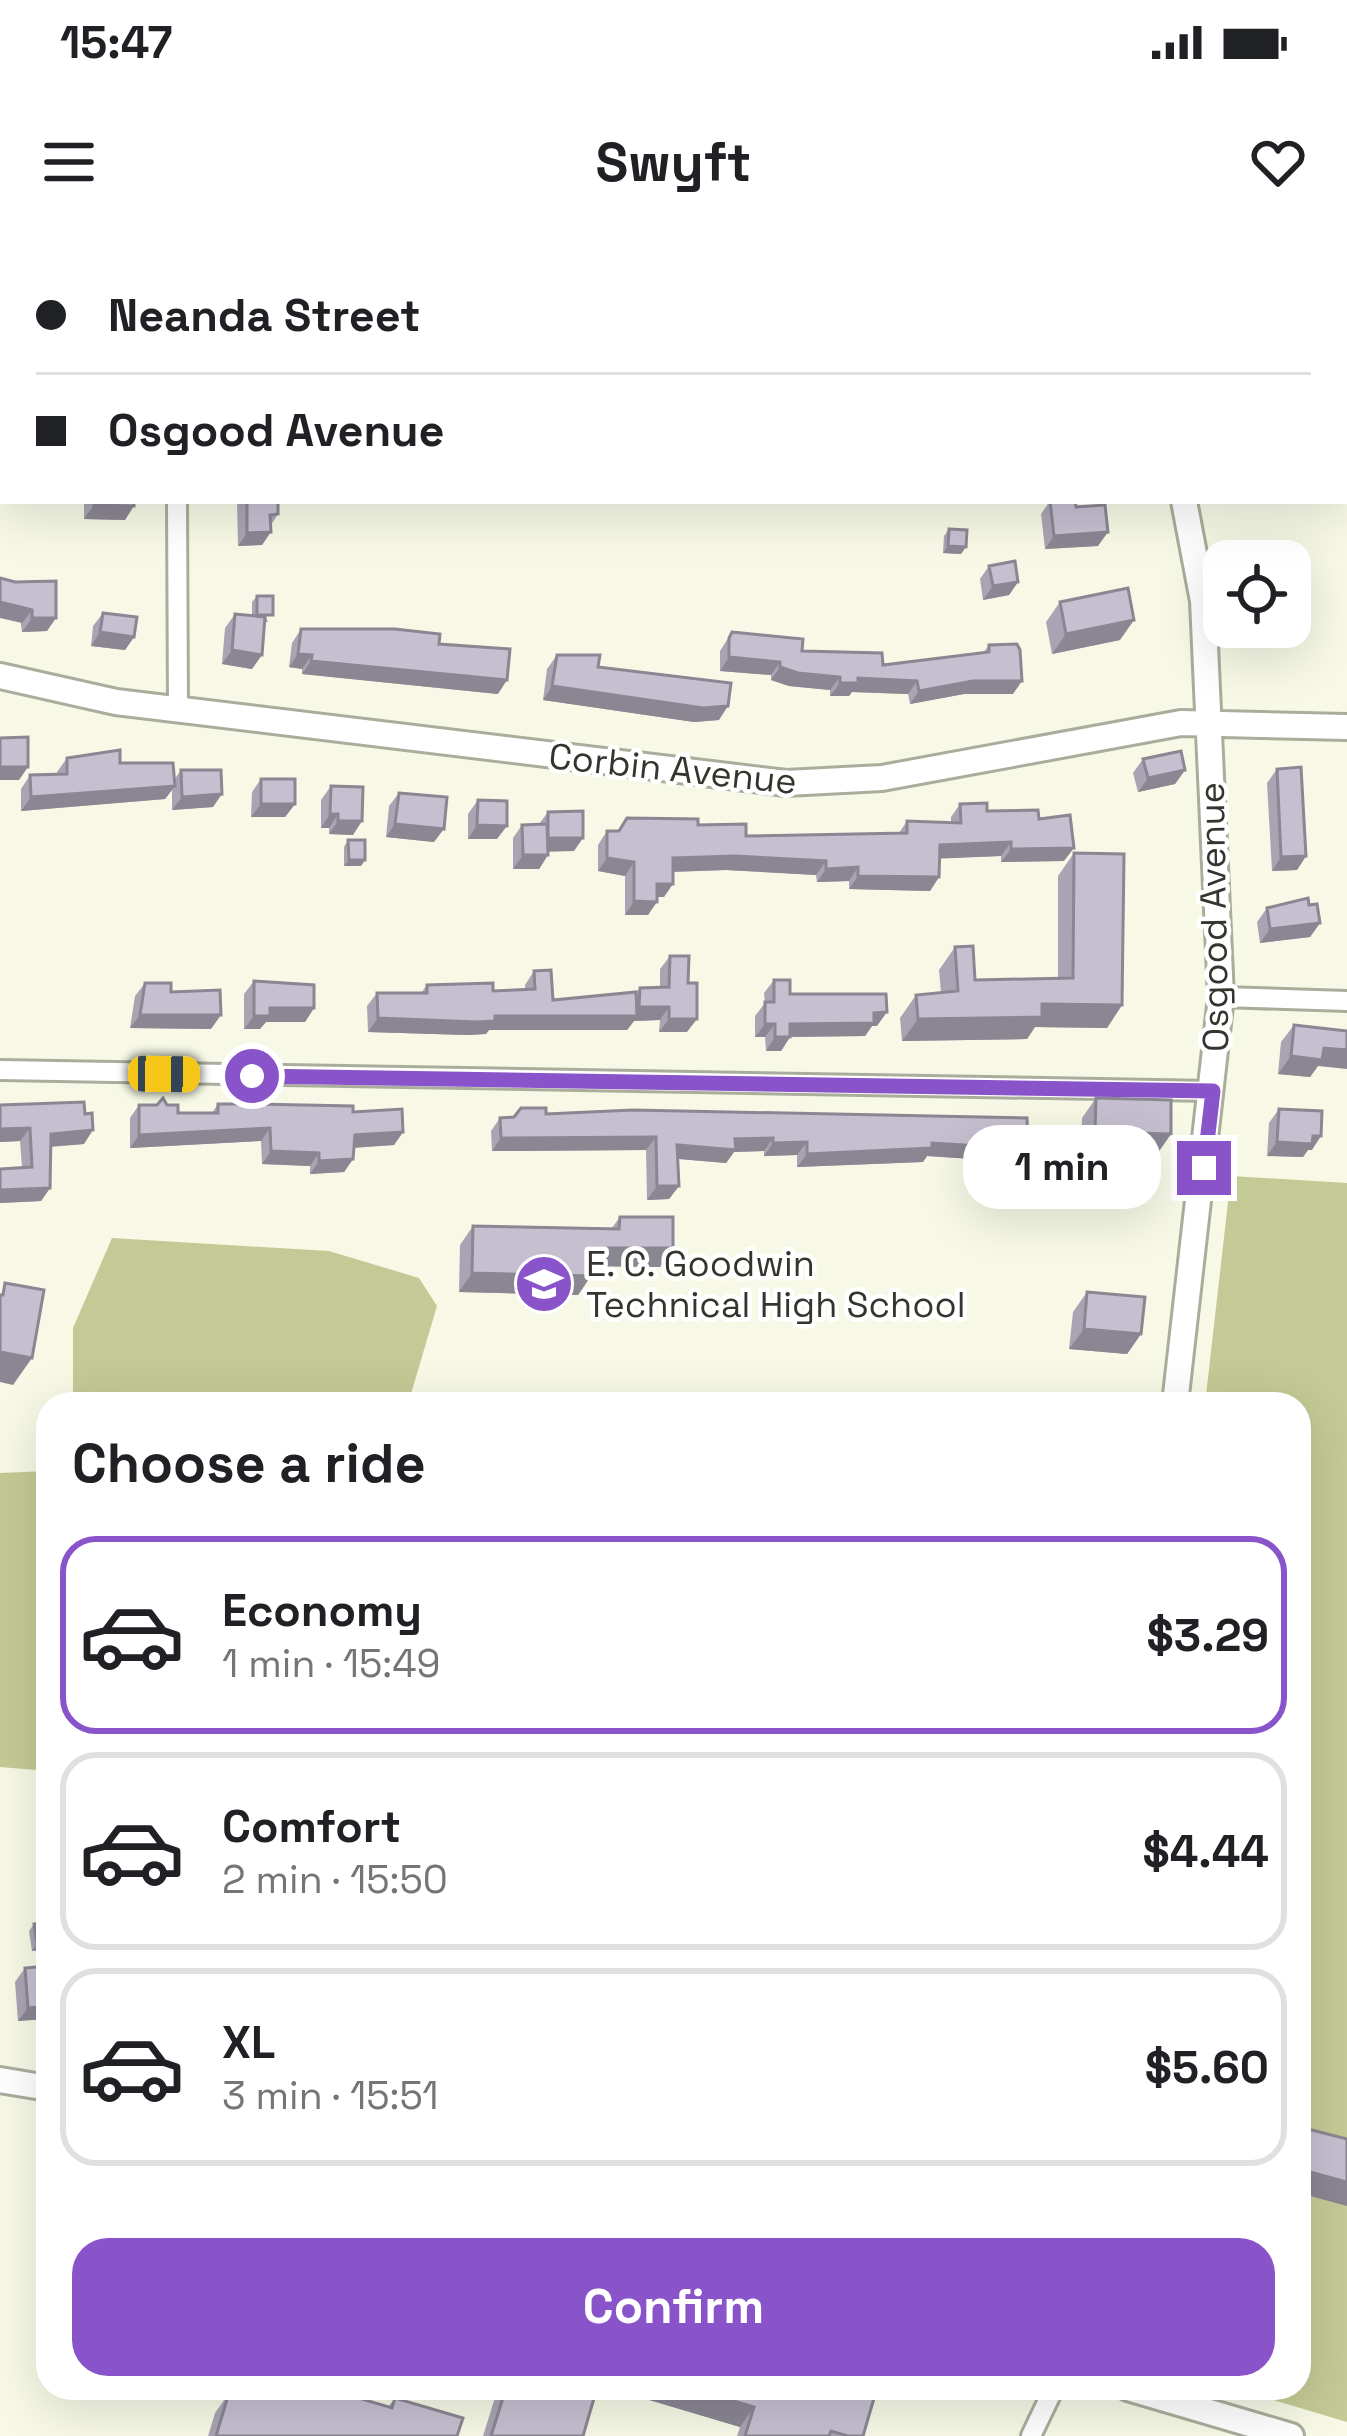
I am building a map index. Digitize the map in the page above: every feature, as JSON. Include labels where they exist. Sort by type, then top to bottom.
[{"type":"main road","name":"Osgood Avenue","points":[[1176,1392],[1221,997],[1203,601],[1185,504]]},
{"type":"main road","name":"Corbin Avenue","points":[[0,676],[79,696],[178,710],[818,783],[882,778],[1209,722],[1347,727]]},
{"type":"main road","points":[[0,2080],[36,2087]]},
{"type":"main road","points":[[1169,2400],[1291,2436]]},
{"type":"street","points":[[178,504],[178,710]]},
{"type":"street","points":[[1221,997],[1347,1001]]},
{"type":"street","points":[[0,1070],[1213,1091]]},
{"type":"street","points":[[1031,2436],[1048,2400]]},
{"type":"green space","points":[[1231,1176],[1347,1183],[1347,2422],[1273,2400],[1311,2400],[1311,1392],[1206,1392]]},
{"type":"green space","points":[[112,1238],[329,1251],[419,1278],[437,1306],[412,1392],[73,1392],[73,1328]]},
{"type":"green space","points":[[36,1472],[36,1770],[0,1767],[0,1473]]},
{"type":"building","points":[[247,504],[278,504],[278,514],[270,515],[271,532],[247,533]]},
{"type":"building","points":[[1050,504],[1105,505],[1108,532],[1054,536]]},
{"type":"building","points":[[949,529],[967,530],[966,547],[948,546]]},
{"type":"building","points":[[1015,561],[1018,582],[993,586],[989,566]]},
{"type":"building","points":[[0,578],[56,581],[56,618],[32,618],[32,610],[0,602]]},
{"type":"building","points":[[1128,588],[1134,620],[1066,634],[1060,602]]},
{"type":"building","points":[[257,596],[273,596],[273,615],[257,615]]},
{"type":"building","points":[[103,613],[137,617],[134,637],[100,632]]},
{"type":"building","points":[[235,614],[265,617],[262,655],[232,650]]},
{"type":"building","points":[[301,629],[395,629],[440,634],[439,644],[510,649],[507,680],[311,661],[312,655],[298,654]]},
{"type":"building","points":[[732,632],[803,639],[802,651],[882,653],[883,665],[1017,644],[1022,681],[973,681],[919,691],[917,681],[858,678],[858,683],[840,683],[840,677],[798,673],[780,667],[780,662],[729,657]]},
{"type":"building","points":[[557,655],[600,655],[598,667],[731,683],[728,706],[703,708],[552,686]]},
{"type":"building","points":[[28,737],[28,767],[0,767],[0,738]]},
{"type":"building","points":[[120,750],[120,763],[173,763],[175,786],[31,797],[30,775],[67,774],[67,758]]},
{"type":"building","points":[[1181,751],[1185,770],[1148,778],[1143,759]]},
{"type":"building","points":[[1301,767],[1306,856],[1281,857],[1277,769]]},
{"type":"building","points":[[181,770],[221,770],[222,794],[182,797]]},
{"type":"building","points":[[261,779],[295,779],[295,804],[261,804]]},
{"type":"building","points":[[331,786],[363,787],[362,821],[338,821],[338,814],[330,814]]},
{"type":"building","points":[[399,793],[447,797],[444,829],[395,824]]},
{"type":"building","points":[[478,800],[507,801],[507,826],[477,825]]},
{"type":"building","points":[[987,803],[987,811],[1038,810],[1039,819],[1070,815],[1074,848],[1011,849],[1011,842],[940,845],[939,877],[858,876],[858,867],[826,869],[826,861],[673,858],[673,884],[657,884],[657,902],[634,901],[634,862],[607,858],[607,831],[619,831],[627,818],[746,824],[746,836],[907,833],[907,821],[961,823],[960,804]]},
{"type":"building","points":[[583,811],[583,838],[548,838],[548,812]]},
{"type":"building","points":[[547,824],[548,855],[523,855],[522,825]]},
{"type":"building","points":[[348,840],[365,840],[365,860],[349,860]]},
{"type":"building","points":[[1074,853],[1124,854],[1122,1005],[1042,1004],[1042,1017],[918,1019],[916,995],[958,991],[955,947],[973,946],[975,980],[1073,978]]},
{"type":"building","points":[[1308,898],[1309,905],[1317,904],[1320,923],[1270,929],[1267,908]]},
{"type":"building","points":[[670,956],[689,956],[688,983],[697,983],[697,1019],[669,1019],[669,1007],[639,1007],[640,988],[669,987]]},
{"type":"building","points":[[551,970],[553,1000],[636,992],[637,1016],[495,1016],[495,1021],[477,1022],[378,1018],[377,993],[427,993],[427,985],[493,983],[493,991],[535,989],[534,971]]},
{"type":"building","points":[[774,980],[790,980],[790,994],[886,994],[887,1012],[874,1013],[874,1023],[790,1024],[790,1037],[775,1037],[775,1024],[765,1024],[765,1002],[774,1002]]},
{"type":"building","points":[[254,981],[314,985],[314,1008],[270,1008],[270,1016],[254,1016]]},
{"type":"building","points":[[145,983],[171,983],[171,992],[220,990],[221,1015],[140,1015]]},
{"type":"building","points":[[1294,1025],[1347,1031],[1347,1050],[1324,1048],[1322,1060],[1291,1056]]},
{"type":"building","points":[[163,1098],[167,1105],[178,1105],[178,1113],[218,1113],[218,1104],[353,1106],[353,1112],[402,1109],[403,1132],[355,1135],[353,1159],[319,1161],[319,1153],[271,1151],[270,1128],[139,1135],[139,1105],[157,1105]]},
{"type":"building","points":[[1096,1098],[1171,1100],[1171,1134],[1095,1132]]},
{"type":"building","points":[[84,1102],[85,1114],[92,1113],[93,1130],[51,1134],[50,1188],[0,1190],[0,1169],[32,1167],[30,1128],[0,1129],[0,1105]]},
{"type":"building","points":[[521,1108],[546,1108],[546,1114],[633,1110],[1027,1118],[1028,1149],[932,1143],[932,1148],[807,1154],[807,1142],[735,1139],[736,1150],[677,1145],[679,1186],[657,1186],[656,1137],[501,1138],[500,1118],[514,1117]]},
{"type":"building","points":[[1279,1109],[1322,1111],[1321,1136],[1313,1136],[1312,1144],[1277,1142]]},
{"type":"building","points":[[1015,1169],[1035,1169],[1036,1193],[1015,1193]]},
{"type":"building","points":[[620,1217],[673,1217],[673,1248],[591,1248],[591,1276],[472,1273],[473,1226],[619,1229]]},
{"type":"building","points":[[5,1283],[44,1290],[32,1358],[0,1352],[0,1295]]},
{"type":"building","points":[[1087,1292],[1145,1297],[1141,1334],[1084,1329]]},
{"type":"building","points":[[36,1967],[36,2007],[28,2008],[25,1968]]},
{"type":"building","points":[[1311,2130],[1347,2139],[1347,2182],[1311,2172]]},
{"type":"building","points":[[227,2400],[365,2400],[392,2408],[394,2400],[402,2400],[463,2418],[457,2436],[216,2436]]},
{"type":"building","points":[[502,2400],[594,2400],[583,2436],[491,2436]]},
{"type":"building","points":[[731,2400],[874,2400],[863,2436],[831,2431],[829,2436],[745,2436],[754,2407]]},
{"type":"place","name":"E. C. Goodwin Technical High School","points":[[544,1284]]},
{"type":"route","points":[[252,1076],[1213,1091],[1204,1168]]}]
